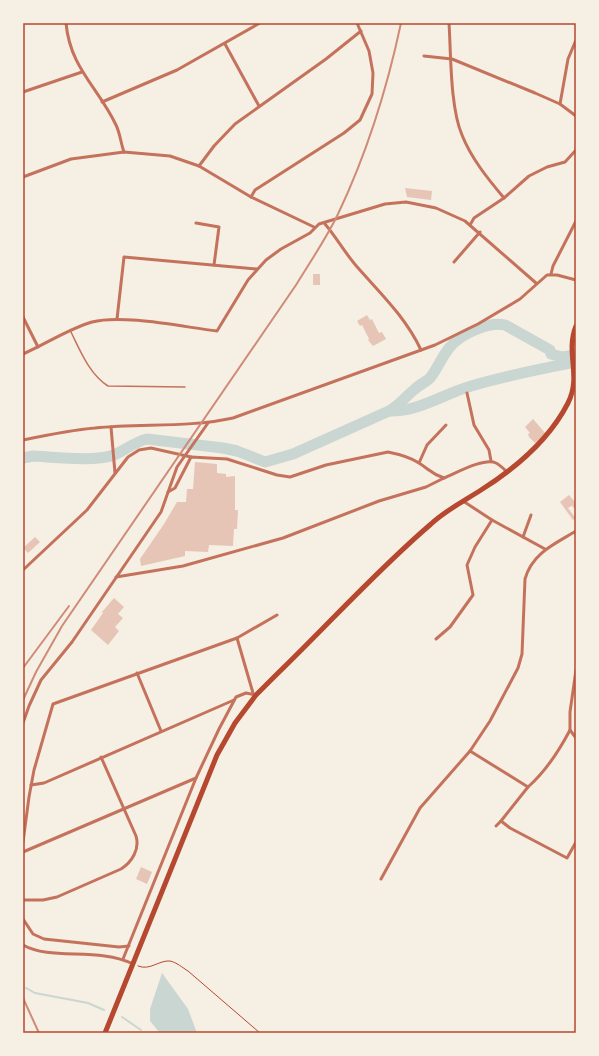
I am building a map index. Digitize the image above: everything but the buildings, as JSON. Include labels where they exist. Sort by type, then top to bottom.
[{"type":"main road","points":[[106,1033],[201,796],[227,736],[254,694],[419,535],[442,515],[482,490],[506,471],[535,447],[552,429],[568,402],[575,378],[571,342],[576,326]]},
{"type":"street","points":[[66,23],[68,40],[82,72],[117,126],[124,152]]},
{"type":"street","points":[[102,102],[176,70],[226,44],[260,23]]},
{"type":"street","points":[[251,197],[255,190],[344,133],[360,120],[372,94],[373,73],[369,51],[357,23]]},
{"type":"street","points":[[449,23],[456,114],[462,135],[489,181],[504,198]]},
{"type":"street","points":[[199,166],[214,146],[235,124],[326,59],[361,31]]},
{"type":"street","points":[[560,104],[568,58],[576,40]]},
{"type":"street","points":[[226,44],[259,106]]},
{"type":"street","points":[[424,56],[452,59],[560,104],[576,116]]},
{"type":"street","points":[[23,92],[82,72]]},
{"type":"street","points":[[470,225],[474,218],[504,198],[529,176],[547,167],[565,162],[576,150]]},
{"type":"street","points":[[23,177],[71,159],[124,152],[170,156],[199,166],[251,197],[314,227]]},
{"type":"street","points":[[23,354],[70,330],[93,322],[117,319],[217,331],[248,280],[266,260],[281,249],[310,233],[314,227],[319,224],[325,224],[386,204],[406,202],[436,208],[470,225],[480,232],[536,283]]},
{"type":"street","points":[[551,274],[553,266],[576,221]]},
{"type":"street","points":[[196,223],[219,227],[214,265]]},
{"type":"street","points":[[325,224],[334,234],[358,268],[399,314],[415,337],[421,350]]},
{"type":"street","points":[[454,262],[480,232]]},
{"type":"street","points":[[117,319],[124,257],[257,269]]},
{"type":"street","points":[[23,440],[63,432],[111,427],[200,424],[247,413],[421,350],[450,338],[520,300],[543,277],[551,274],[576,280]]},
{"type":"street","points":[[23,317],[38,347]]},
{"type":"street","points":[[467,393],[474,425],[489,450],[491,461]]},
{"type":"street","points":[[23,723],[29,706],[44,675],[72,642],[161,512],[177,467],[208,423]]},
{"type":"street","points":[[419,462],[427,445],[446,425]]},
{"type":"street","points":[[111,427],[115,473]]},
{"type":"street","points":[[23,570],[87,510],[128,457],[139,450],[150,448],[191,457],[227,459],[277,475],[290,477],[326,465],[388,452],[419,462],[432,473],[444,478]]},
{"type":"street","points":[[168,492],[175,488],[191,457]]},
{"type":"street","points":[[116,577],[183,566],[283,538],[379,501],[426,487],[483,462],[491,461],[497,463],[506,471]]},
{"type":"street","points":[[463,501],[492,520],[545,549]]},
{"type":"street","points":[[523,536],[531,515]]},
{"type":"street","points":[[436,639],[450,627],[473,595],[467,565],[475,547],[492,520]]},
{"type":"street","points":[[381,879],[420,808],[470,751],[490,721],[518,668],[522,654],[525,579],[528,570],[535,558],[545,549],[576,531]]},
{"type":"street","points":[[23,842],[31,785],[53,704],[237,638],[277,615]]},
{"type":"street","points":[[31,785],[44,783],[234,700],[236,697],[246,693],[254,694],[237,638]]},
{"type":"street","points":[[496,826],[544,770],[559,750],[570,730],[570,712],[576,670]]},
{"type":"street","points":[[137,673],[161,731]]},
{"type":"street","points":[[123,959],[196,778],[234,700]]},
{"type":"street","points":[[570,730],[576,738]]},
{"type":"street","points":[[470,751],[528,787]]},
{"type":"street","points":[[23,900],[43,900],[57,897],[127,864],[135,854],[137,843],[124,808],[101,758]]},
{"type":"street","points":[[23,852],[196,778]]},
{"type":"street","points":[[501,821],[510,828],[568,858],[576,842]]},
{"type":"street","points":[[23,919],[33,934],[44,940],[119,947],[129,946]]},
{"type":"street","points":[[23,945],[39,951],[110,956],[123,959],[133,964]]},
{"type":"lane","points":[[70,330],[99,380],[108,386],[185,388]]},
{"type":"path","points":[[133,964],[144,968],[168,961],[176,964],[188,971],[260,1033]]},
{"type":"shaded area","points":[[162,973],[188,1009],[197,1033],[156,1033],[159,1032],[150,1021],[150,1009]]},
{"type":"waterway","points":[[389,411],[430,378],[447,351],[455,342],[468,333],[484,327],[499,324],[505,325],[550,350],[551,354],[562,357],[576,355]]},
{"type":"waterway","points":[[23,458],[33,456],[74,458],[106,457],[114,455],[138,442],[147,439],[223,448],[237,451],[265,462],[293,454],[389,411],[410,409],[458,390],[495,379],[576,362]]},
{"type":"waterway","points":[[26,988],[35,993],[88,1003],[104,1010]]},
{"type":"waterway","points":[[122,1017],[141,1030]]},
{"type":"railway","points":[[23,700],[36,672],[62,626],[296,285],[318,250],[338,214],[367,144],[383,96],[401,23]]},
{"type":"railway","points":[[23,668],[69,606]]},
{"type":"railway","points":[[23,998],[39,1033]]}]
